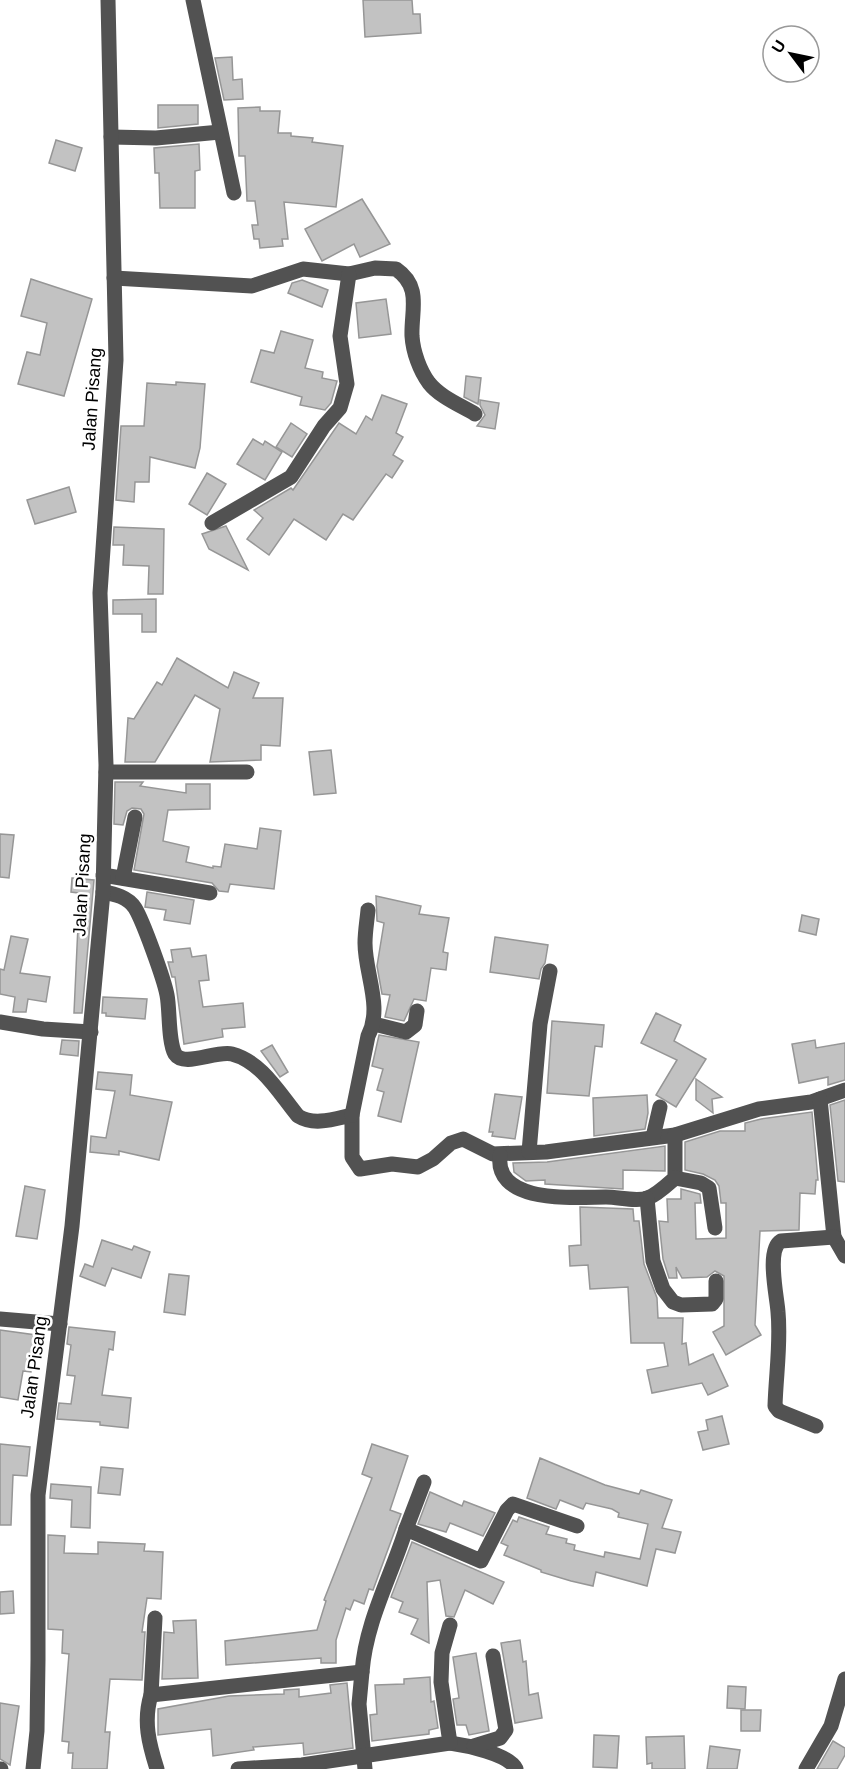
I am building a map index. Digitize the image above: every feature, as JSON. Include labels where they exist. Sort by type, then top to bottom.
[{"type":"street","name":"Jalan Pisang","points":[[33,1769],[38,1672],[38,1495],[72,1226],[103,892],[106,772],[100,593],[116,360],[108,0]]},
{"type":"street","points":[[193,0],[234,193]]},
{"type":"street","points":[[111,137],[156,138],[220,132]]},
{"type":"street","points":[[114,278],[252,286],[303,269],[349,274],[385,267],[396,270],[407,279],[415,298],[413,346],[422,372],[439,393],[475,414]]},
{"type":"street","points":[[212,523],[291,477],[324,426],[340,408],[347,384],[340,336],[349,274]]},
{"type":"street","points":[[106,772],[247,772]]},
{"type":"street","points":[[123,878],[135,817]]},
{"type":"street","points":[[103,875],[210,892]]},
{"type":"street","points":[[103,892],[120,895],[135,907],[167,993],[174,1048],[178,1057],[186,1061],[220,1052],[232,1054],[259,1067],[298,1116],[305,1120],[320,1121],[352,1115]]},
{"type":"street","points":[[368,910],[365,944],[375,1010],[374,1024],[368,1036],[352,1115],[352,1157],[360,1169],[392,1164],[418,1167],[433,1159],[451,1143],[463,1138],[500,1155],[675,1135],[759,1110],[820,1099],[845,1089]]},
{"type":"street","points":[[529,1152],[540,1024],[550,970]]},
{"type":"street","points":[[374,1024],[406,1032],[415,1024],[417,1011]]},
{"type":"street","points":[[0,1022],[43,1029],[91,1032]]},
{"type":"street","points":[[820,1099],[834,1237],[845,1256]]},
{"type":"street","points":[[654,1137],[660,1107]]},
{"type":"street","points":[[675,1135],[675,1179]]},
{"type":"street","points":[[500,1155],[499,1162],[505,1178],[524,1191],[575,1198],[647,1198],[675,1179],[701,1183],[710,1188],[715,1228]]},
{"type":"street","points":[[647,1198],[650,1240],[657,1277],[673,1302],[681,1305],[712,1304],[716,1299],[716,1281]]},
{"type":"street","points":[[816,1426],[779,1411],[775,1406],[779,1329],[774,1250],[781,1241],[834,1237]]},
{"type":"street","points":[[0,1319],[60,1324]]},
{"type":"street","points":[[364,1762],[360,1704],[363,1654],[374,1613],[424,1482]]},
{"type":"street","points":[[406,1529],[481,1561],[507,1510],[513,1504],[577,1526]]},
{"type":"street","points":[[155,1618],[151,1695],[146,1710],[148,1741],[157,1769]]},
{"type":"street","points":[[450,1625],[442,1653],[441,1682],[450,1743]]},
{"type":"street","points":[[474,1746],[500,1738],[506,1730],[493,1656]]},
{"type":"street","points":[[151,1695],[362,1672]]},
{"type":"street","points":[[806,1769],[831,1726],[845,1679]]},
{"type":"street","points":[[238,1769],[364,1762],[450,1743],[474,1746],[511,1762],[516,1769]]},
{"type":"building","points":[[363,0],[412,0],[413,14],[420,14],[421,33],[365,37]]},
{"type":"building","points":[[232,57],[233,80],[242,79],[243,99],[224,100],[215,58]]},
{"type":"building","points":[[158,105],[198,105],[198,124],[158,128]]},
{"type":"building","points":[[260,107],[260,111],[280,111],[278,133],[291,133],[291,136],[313,138],[312,142],[343,146],[336,207],[284,202],[288,239],[282,239],[283,246],[260,248],[259,239],[254,239],[252,225],[258,225],[255,201],[247,201],[245,156],[239,156],[238,108]]},
{"type":"building","points":[[56,140],[82,148],[75,171],[49,163]]},
{"type":"building","points":[[199,144],[200,170],[195,171],[195,208],[160,208],[159,173],[155,173],[154,148]]},
{"type":"building","points":[[362,199],[390,244],[360,257],[354,244],[322,261],[305,229]]},
{"type":"building","points":[[31,279],[92,299],[64,396],[18,384],[27,352],[40,355],[47,323],[21,316]]},
{"type":"building","points":[[302,280],[328,290],[322,307],[288,293],[292,283]]},
{"type":"building","points":[[386,299],[391,334],[359,338],[356,303]]},
{"type":"building","points":[[281,331],[313,340],[305,368],[323,372],[322,378],[337,381],[331,403],[325,410],[300,405],[302,397],[251,382],[261,350],[274,353]]},
{"type":"building","points":[[466,376],[481,378],[478,404],[464,397]]},
{"type":"building","points":[[176,382],[205,384],[200,448],[195,468],[150,457],[149,482],[135,482],[134,502],[116,500],[121,426],[144,426],[147,383],[176,385]]},
{"type":"building","points":[[382,395],[407,404],[396,433],[403,437],[393,455],[403,461],[392,478],[386,474],[353,520],[343,514],[326,540],[294,519],[269,555],[247,539],[263,518],[254,510],[291,488],[293,490],[339,423],[356,434],[366,416],[372,420]]},
{"type":"building","points":[[480,400],[499,403],[495,429],[477,426],[485,415]]},
{"type":"building","points":[[291,423],[307,434],[292,457],[276,447]]},
{"type":"building","points":[[253,439],[263,445],[265,441],[282,452],[265,480],[237,464]]},
{"type":"building","points":[[207,473],[226,484],[207,515],[189,504]]},
{"type":"building","points":[[69,487],[76,512],[35,524],[27,500]]},
{"type":"building","points":[[226,526],[248,570],[209,549],[202,534]]},
{"type":"building","points":[[114,527],[164,529],[163,594],[148,594],[149,566],[123,565],[124,545],[113,545]]},
{"type":"building","points":[[156,599],[156,632],[142,632],[142,614],[113,614],[113,600]]},
{"type":"building","points":[[177,658],[228,688],[234,672],[259,683],[253,698],[283,698],[280,746],[261,745],[261,760],[210,762],[220,709],[195,695],[155,762],[125,762],[128,718],[134,719],[157,682],[162,685]]},
{"type":"building","points":[[331,750],[336,793],[314,795],[309,752]]},
{"type":"building","points":[[115,782],[143,782],[140,786],[186,793],[186,784],[210,784],[210,809],[168,810],[163,841],[189,847],[186,862],[213,868],[213,866],[221,867],[225,844],[257,849],[260,828],[281,831],[274,889],[230,884],[228,892],[219,891],[212,883],[134,870],[144,814],[141,809],[132,808],[127,811],[123,825],[114,824]]},
{"type":"building","points":[[0,834],[14,835],[9,878],[0,877]]},
{"type":"building","points":[[72,878],[94,880],[82,1013],[74,1013],[79,903],[78,893],[71,892]]},
{"type":"building","points":[[147,892],[194,900],[190,924],[164,920],[166,910],[145,907]]},
{"type":"building","points":[[376,896],[421,906],[419,914],[449,918],[443,952],[448,953],[446,970],[431,968],[426,1001],[414,999],[404,1021],[385,1017],[390,995],[382,994],[377,966],[384,923],[377,921]]},
{"type":"building","points":[[802,915],[819,919],[816,935],[799,931]]},
{"type":"building","points":[[11,936],[28,939],[20,973],[50,977],[46,1002],[28,999],[26,1012],[13,1012],[15,997],[0,994],[0,969],[4,970]]},
{"type":"building","points":[[495,937],[548,945],[539,979],[490,972]]},
{"type":"building","points":[[190,948],[192,957],[206,955],[209,980],[199,981],[203,1007],[243,1003],[245,1027],[222,1029],[223,1037],[184,1044],[175,977],[172,977],[168,962],[173,962],[171,950]]},
{"type":"building","points":[[103,997],[147,999],[145,1019],[106,1016],[106,1013],[102,1013]]},
{"type":"building","points":[[656,1013],[681,1025],[674,1041],[706,1059],[676,1107],[656,1095],[677,1060],[641,1043]]},
{"type":"building","points":[[552,1021],[604,1025],[602,1047],[595,1046],[589,1096],[547,1093]]},
{"type":"building","points":[[379,1035],[419,1042],[401,1122],[378,1116],[384,1092],[377,1090],[383,1069],[372,1066]]},
{"type":"building","points":[[62,1040],[79,1041],[78,1056],[60,1054]]},
{"type":"building","points":[[815,1040],[816,1048],[845,1043],[845,1080],[828,1085],[828,1077],[799,1083],[792,1044]]},
{"type":"building","points":[[272,1045],[288,1072],[280,1077],[261,1051]]},
{"type":"building","points":[[98,1072],[132,1075],[130,1095],[172,1102],[159,1160],[119,1151],[119,1155],[90,1152],[91,1136],[106,1138],[115,1091],[96,1089]]},
{"type":"building","points":[[696,1079],[722,1097],[712,1099],[713,1113],[696,1100]]},
{"type":"building","points":[[495,1094],[522,1097],[515,1139],[492,1136],[493,1132],[489,1132]]},
{"type":"building","points":[[647,1095],[648,1113],[645,1129],[594,1136],[593,1098]]},
{"type":"building","points":[[845,1100],[845,1182],[838,1181],[830,1105]]},
{"type":"building","points":[[812,1112],[818,1180],[816,1180],[815,1194],[800,1193],[799,1230],[760,1231],[755,1325],[761,1335],[726,1355],[713,1332],[724,1326],[724,1276],[715,1271],[707,1277],[682,1278],[676,1267],[677,1278],[669,1278],[663,1259],[659,1221],[668,1222],[667,1199],[681,1199],[681,1189],[700,1194],[701,1203],[695,1203],[696,1239],[726,1238],[726,1203],[721,1203],[719,1186],[715,1180],[703,1174],[685,1170],[685,1142],[720,1131],[745,1131],[745,1123],[761,1119]]},
{"type":"building","points":[[665,1146],[665,1171],[623,1170],[623,1189],[545,1184],[545,1180],[526,1181],[514,1172],[513,1163],[547,1162]]},
{"type":"building","points":[[25,1186],[45,1190],[37,1239],[16,1236]]},
{"type":"building","points":[[580,1207],[633,1209],[634,1221],[639,1221],[644,1264],[657,1298],[658,1318],[683,1318],[682,1344],[686,1343],[689,1365],[713,1354],[728,1386],[708,1395],[702,1383],[652,1393],[647,1370],[668,1366],[664,1343],[631,1343],[628,1287],[590,1289],[588,1265],[570,1266],[569,1246],[581,1245]]},
{"type":"building","points":[[102,1240],[132,1250],[134,1246],[150,1252],[141,1278],[112,1268],[105,1286],[80,1276],[85,1264],[93,1267]]},
{"type":"building","points":[[169,1274],[189,1276],[185,1315],[164,1312]]},
{"type":"building","points":[[69,1327],[115,1332],[113,1350],[109,1349],[102,1395],[131,1398],[128,1428],[100,1425],[100,1422],[57,1419],[59,1403],[71,1404],[75,1376],[67,1375],[71,1345],[67,1344]]},
{"type":"building","points":[[0,1330],[36,1335],[31,1372],[23,1371],[18,1400],[0,1397]]},
{"type":"building","points":[[722,1416],[729,1444],[703,1450],[698,1432],[708,1430],[706,1420]]},
{"type":"building","points":[[0,1444],[30,1447],[27,1476],[13,1475],[11,1525],[0,1525]]},
{"type":"building","points":[[372,1444],[408,1456],[390,1510],[401,1514],[373,1590],[369,1589],[364,1604],[354,1600],[350,1610],[346,1608],[336,1640],[336,1663],[321,1663],[321,1658],[226,1665],[225,1641],[317,1630],[326,1601],[324,1600],[372,1478],[362,1474]]},
{"type":"building","points":[[540,1458],[605,1485],[639,1494],[641,1490],[672,1500],[662,1528],[681,1532],[675,1553],[656,1549],[647,1586],[596,1572],[593,1586],[541,1572],[541,1570],[504,1555],[508,1546],[501,1543],[513,1520],[517,1522],[519,1517],[549,1527],[546,1534],[567,1539],[566,1543],[575,1545],[574,1550],[604,1557],[605,1552],[640,1559],[648,1524],[618,1517],[619,1513],[612,1509],[586,1503],[583,1509],[560,1500],[556,1509],[527,1498]]},
{"type":"building","points":[[101,1467],[123,1469],[120,1495],[98,1493]]},
{"type":"building","points":[[51,1484],[91,1487],[90,1528],[71,1527],[72,1500],[50,1498]]},
{"type":"building","points":[[430,1492],[462,1506],[464,1501],[495,1513],[483,1536],[450,1523],[446,1532],[418,1524]]},
{"type":"building","points":[[48,1535],[65,1536],[64,1553],[98,1554],[98,1542],[145,1544],[144,1551],[163,1552],[161,1599],[147,1598],[142,1632],[145,1632],[142,1680],[110,1679],[105,1732],[110,1732],[107,1769],[72,1769],[73,1753],[68,1753],[69,1742],[62,1741],[69,1654],[62,1653],[63,1630],[48,1629]]},
{"type":"building","points":[[412,1542],[504,1582],[493,1604],[465,1590],[454,1617],[446,1616],[440,1580],[427,1582],[429,1643],[411,1634],[418,1619],[399,1612],[403,1602],[391,1597]]},
{"type":"building","points":[[13,1591],[14,1613],[0,1614],[0,1592]]},
{"type":"building","points":[[196,1620],[198,1678],[162,1679],[164,1632],[174,1633],[173,1621]]},
{"type":"building","points":[[520,1640],[523,1662],[526,1661],[529,1695],[538,1693],[542,1718],[515,1723],[501,1643]]},
{"type":"building","points":[[476,1653],[489,1731],[469,1735],[466,1725],[457,1725],[453,1699],[459,1698],[453,1657]]},
{"type":"building","points":[[430,1677],[431,1702],[434,1701],[438,1728],[429,1730],[429,1734],[372,1741],[370,1715],[377,1714],[375,1685],[404,1684],[404,1679]]},
{"type":"building","points":[[347,1683],[353,1748],[304,1755],[303,1743],[253,1747],[254,1750],[213,1756],[211,1729],[158,1735],[158,1709],[229,1696],[284,1694],[284,1690],[299,1689],[299,1697],[331,1693],[330,1685]]},
{"type":"building","points":[[728,1686],[746,1687],[745,1709],[727,1708]]},
{"type":"building","points":[[0,1703],[19,1706],[10,1765],[0,1759]]},
{"type":"building","points":[[741,1710],[761,1710],[760,1731],[741,1731]]},
{"type":"building","points":[[594,1735],[619,1736],[617,1768],[593,1767]]},
{"type":"building","points":[[684,1736],[685,1769],[652,1769],[652,1763],[647,1764],[646,1737]]},
{"type":"building","points":[[833,1741],[845,1748],[845,1755],[837,1769],[817,1769]]},
{"type":"building","points":[[710,1746],[740,1750],[737,1769],[707,1769]]}]
